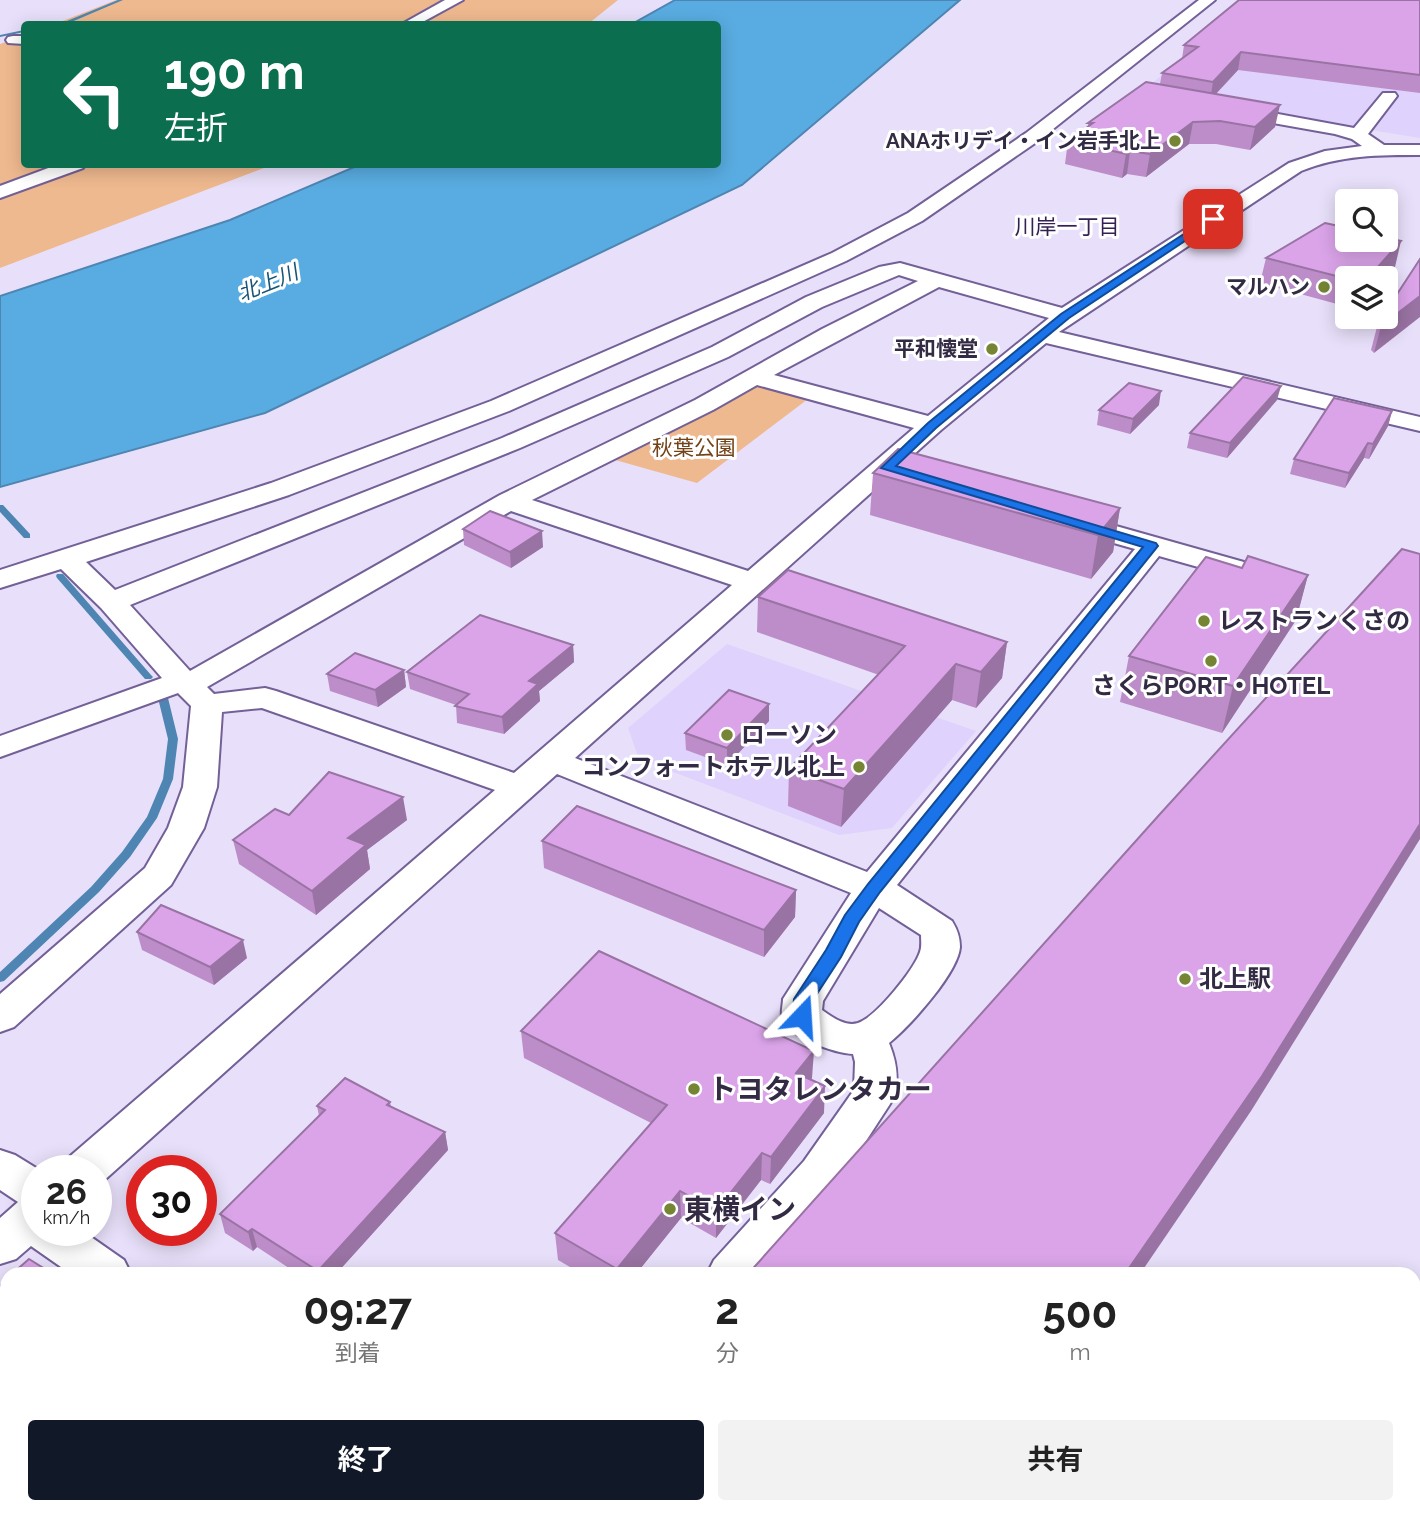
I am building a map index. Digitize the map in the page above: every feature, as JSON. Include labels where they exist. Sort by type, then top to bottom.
[{"type":"street","points":[[415,21],[456,0]]},
{"type":"street","points":[[0,579],[280,489],[500,406],[744,301],[915,217],[1032,137],[1208,0]]},
{"type":"street","points":[[102,1155],[754,583],[900,472],[932,425],[1065,316],[1295,167],[1369,142],[1389,96]]},
{"type":"street","points":[[1215,108],[1369,142],[1420,150]]},
{"type":"street","points":[[1032,137],[1090,114]]},
{"type":"street","points":[[0,192],[66,168]]},
{"type":"street","points":[[2,170],[41,177]]},
{"type":"street","points":[[111,602],[511,443],[720,352],[814,302],[886,271],[900,269],[1065,316]]},
{"type":"street","points":[[522,788],[265,698],[207,704],[187,685],[509,501],[705,405],[830,334],[936,280]]},
{"type":"street","points":[[1042,335],[1420,424]]},
{"type":"street","points":[[754,377],[932,425]]},
{"type":"street","points":[[509,501],[754,583]]},
{"type":"street","points":[[1046,514],[1273,579]]},
{"type":"street","points":[[551,760],[874,888],[912,910],[939,930],[941,949],[929,973],[897,1013],[867,1037],[841,1038],[818,1029],[802,1016],[803,999],[874,888],[1152,546]]},
{"type":"street","points":[[0,747],[182,681],[111,602],[67,559]]},
{"type":"street","points":[[0,1017],[158,876],[186,828],[200,787],[207,704]]},
{"type":"street","points":[[736,1267],[820,1174],[874,1093],[876,1062],[867,1037]]},
{"type":"street","points":[[0,1168],[21,1203]]},
{"type":"street","points":[[68,1246],[98,1267]]},
{"type":"shaded area","points":[[1248,0],[1420,0],[1420,138],[1141,93]]},
{"type":"shaded area","points":[[727,644],[976,731],[892,828],[839,835],[639,759],[628,728]]},
{"type":"green space","points":[[116,0],[618,0],[592,21],[63,21]]},
{"type":"green space","points":[[21,36],[21,168],[264,168],[0,268],[0,44]]},
{"type":"green space","name":"秋葉公園","points":[[755,385],[808,399],[697,483],[608,458]]},
{"type":"water","name":"北上川","points":[[675,0],[960,0],[742,185],[265,413],[0,487],[0,296],[230,220],[352,168],[721,168],[721,21],[637,21]]},
{"type":"building","points":[[1239,0],[1420,0],[1420,75],[1241,52],[1213,82],[1162,73],[1198,47],[1184,45]]},
{"type":"building","points":[[1146,82],[1280,105],[1255,127],[1220,121],[1193,122],[1150,154],[1130,151],[1126,154],[1068,141],[1093,123],[1088,123]]},
{"type":"building","points":[[1325,223],[1335,225],[1335,252],[1391,252],[1379,266],[1335,266],[1335,276],[1266,258]]},
{"type":"building","points":[[1420,259],[1420,296],[1398,313],[1398,293]]},
{"type":"building","points":[[1243,377],[1281,386],[1230,443],[1190,433]]},
{"type":"building","points":[[1129,383],[1161,391],[1133,419],[1099,410]]},
{"type":"building","points":[[1334,398],[1392,411],[1373,444],[1368,443],[1349,473],[1294,459]]},
{"type":"building","points":[[898,449],[1120,508],[1098,535],[873,473]]},
{"type":"building","points":[[490,511],[542,531],[510,552],[463,529]]},
{"type":"building","name":"北上駅","points":[[1402,549],[1420,554],[1420,824],[1262,1076],[1130,1267],[754,1267],[1160,814]]},
{"type":"building","points":[[1248,556],[1308,575],[1233,686],[1129,656],[1206,557],[1242,568]]},
{"type":"building","points":[[788,570],[1007,642],[981,672],[956,664],[844,789],[789,769],[905,646],[758,597]]},
{"type":"building","points":[[480,615],[573,645],[529,681],[538,684],[502,717],[455,706],[469,694],[407,672]]},
{"type":"building","points":[[355,653],[404,670],[375,690],[327,674]]},
{"type":"building","points":[[729,690],[769,704],[727,748],[685,733]]},
{"type":"building","points":[[329,772],[403,797],[348,838],[366,845],[312,891],[233,840],[275,809],[289,815]]},
{"type":"building","points":[[577,806],[796,890],[764,930],[542,841]]},
{"type":"building","points":[[161,905],[243,940],[210,967],[137,932]]},
{"type":"building","points":[[599,951],[814,1051],[796,1073],[825,1086],[771,1157],[762,1153],[716,1211],[680,1191],[619,1267],[614,1267],[555,1233],[667,1105],[521,1031]]},
{"type":"building","points":[[345,1078],[390,1102],[387,1105],[445,1132],[322,1267],[312,1267],[252,1229],[248,1232],[220,1214],[325,1110],[317,1106]]},
{"type":"building","points":[[29,1259],[42,1267],[20,1267]]},
{"type":"waterway","points":[[70,21],[121,0]]},
{"type":"waterway","points":[[0,36],[21,32]]},
{"type":"waterway","points":[[0,507],[27,536]]},
{"type":"waterway","points":[[60,576],[148,677]]},
{"type":"waterway","points":[[0,978],[95,890],[126,855],[152,818],[168,779],[173,739],[163,698]]},
{"type":"place","name":"ANAホリデイ・イン岩手北上","points":[[1175,141]]},
{"type":"place","name":"マルハン","points":[[1324,287]]},
{"type":"place","name":"平和懐堂","points":[[992,349]]},
{"type":"place","name":"レストランくさの","points":[[1204,621]]},
{"type":"place","name":"さくらPORT・HOTEL","points":[[1211,661]]},
{"type":"place","name":"ローソン","points":[[727,735]]},
{"type":"place","name":"コンフォートホテル北上","points":[[859,767]]},
{"type":"place","name":"北上駅","points":[[1185,979]]},
{"type":"place","name":"トヨタレンタカー","points":[[694,1089]]},
{"type":"place","name":"東横イン","points":[[670,1209]]},
{"type":"district","name":"川岸一丁目","points":[[1067,227]]},
{"type":"route","points":[[802,1016],[803,999],[874,888],[1152,546],[887,468],[932,425],[1065,316],[1213,219]]}]
